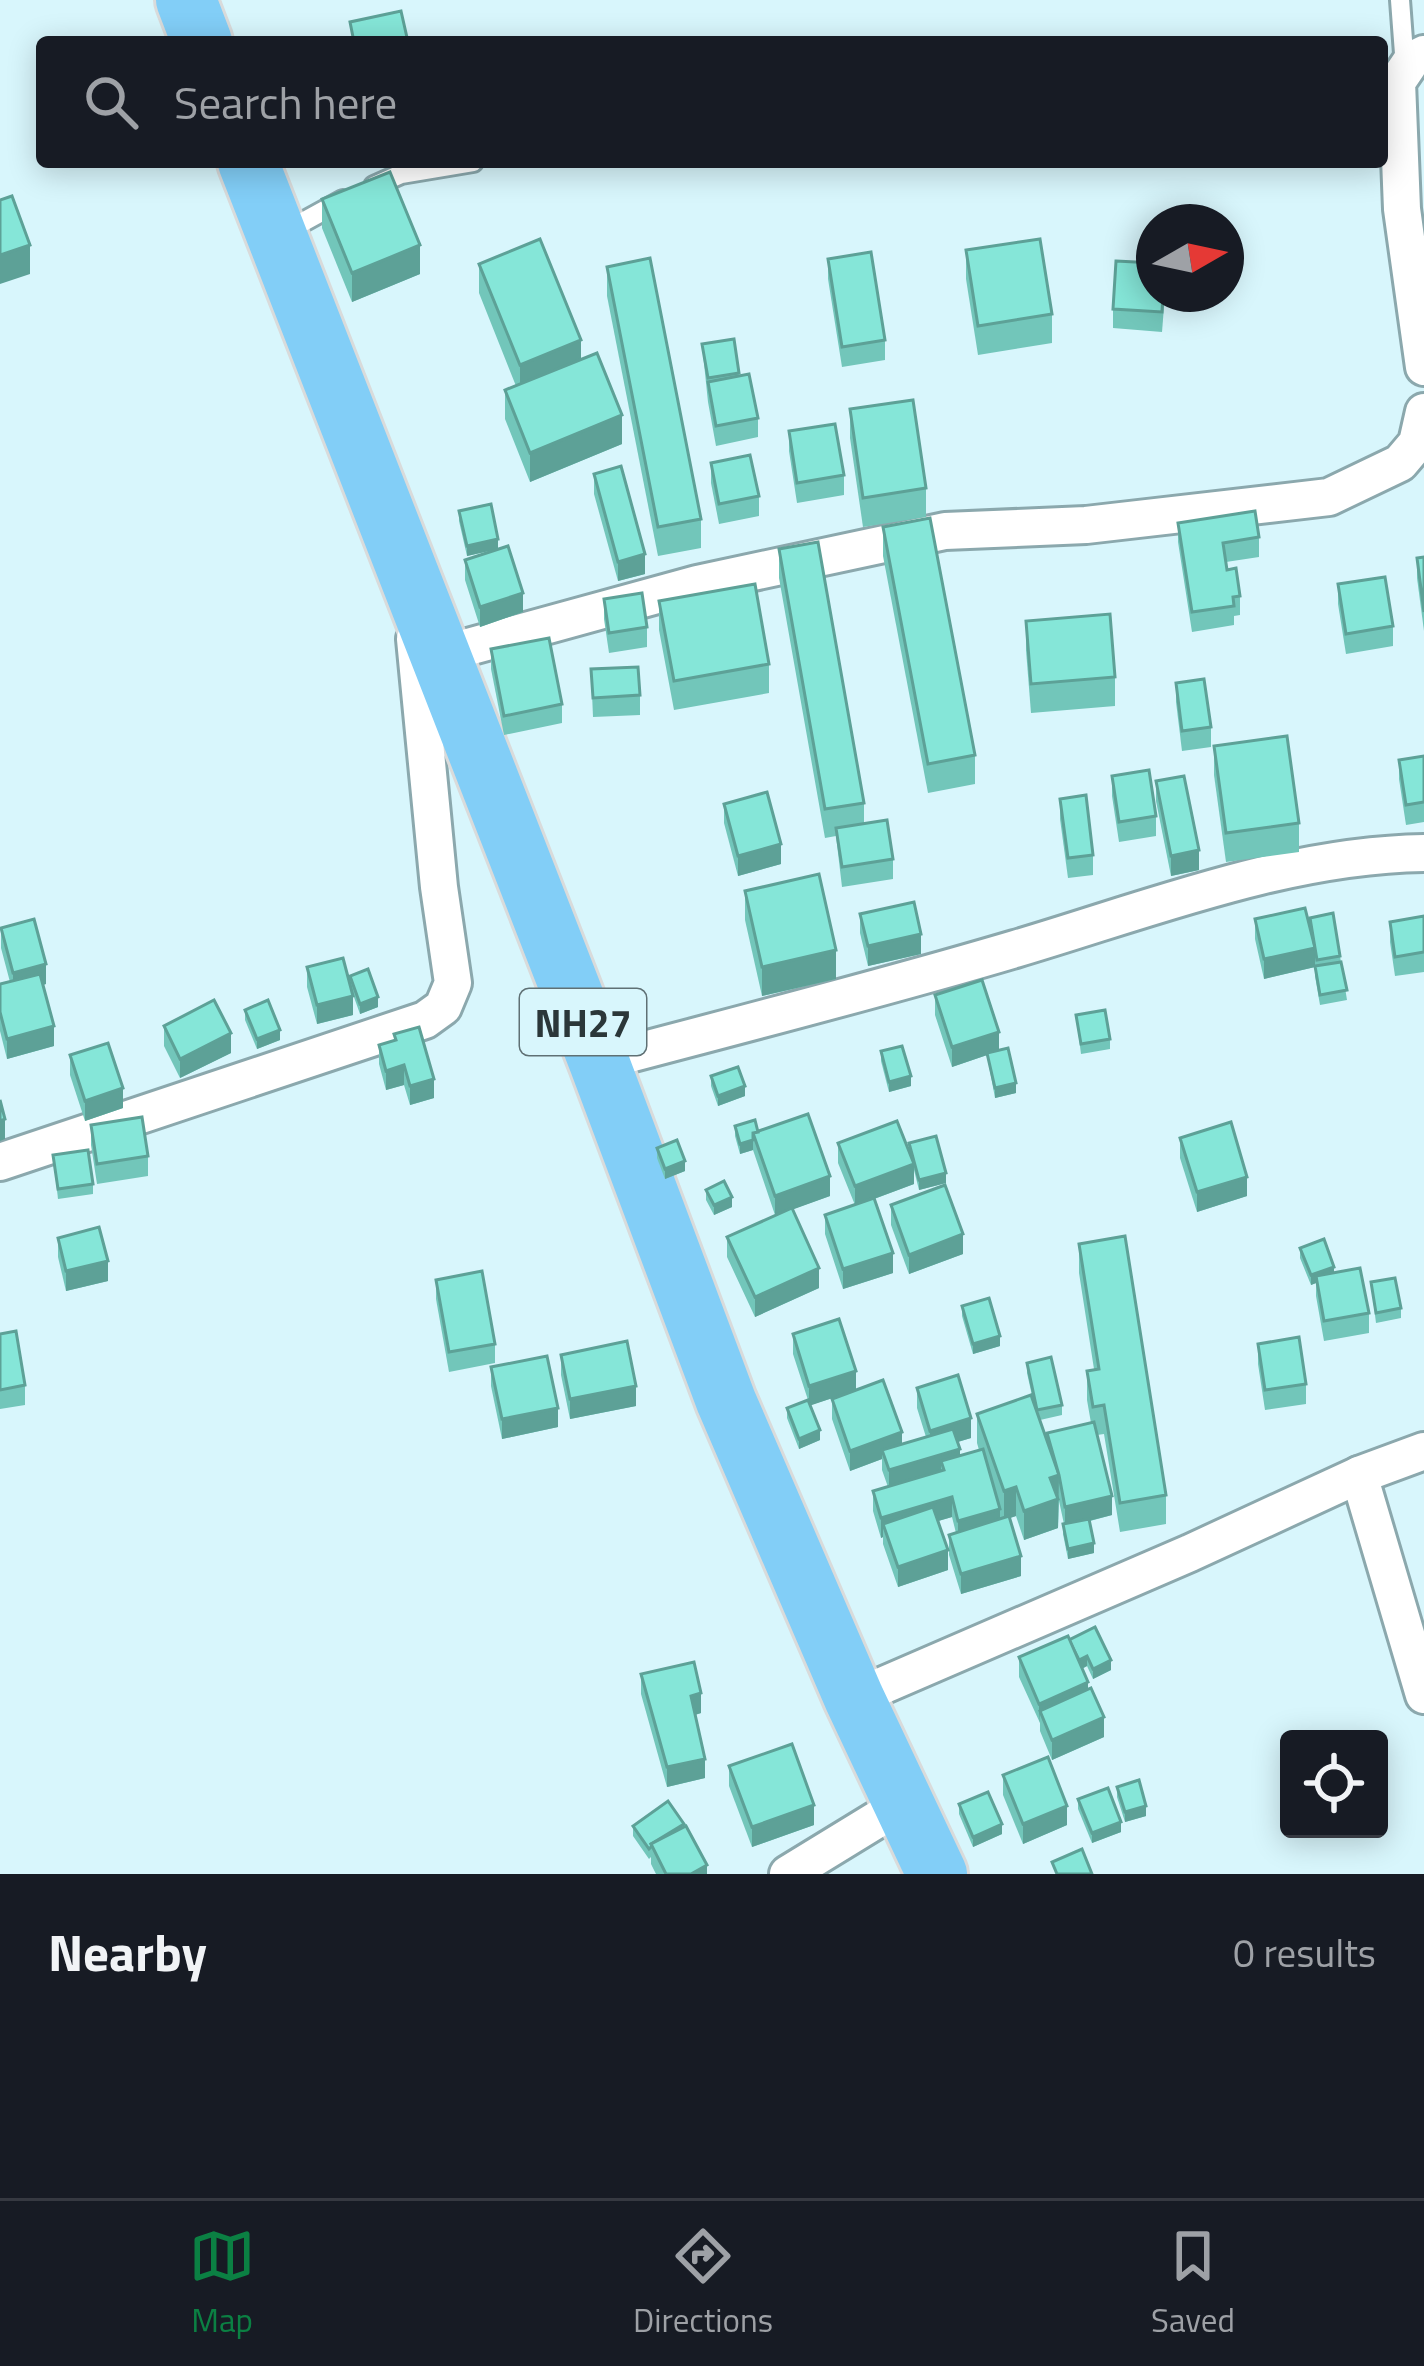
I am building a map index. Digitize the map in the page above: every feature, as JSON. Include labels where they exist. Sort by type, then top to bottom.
[{"type":"highway","points":[[186,0],[200,36]]},
{"type":"highway","name":"NH27","points":[[250,168],[726,1401],[854,1698],[937,1874]]},
{"type":"street","points":[[1414,62],[1397,82],[1402,208],[1424,368]]},
{"type":"street","points":[[439,655],[697,584],[946,531],[1086,525],[1329,497],[1400,463],[1417,443],[1424,412]]},
{"type":"street","points":[[0,1162],[336,1052],[425,1020],[443,1007],[453,983],[439,887],[410,581]]},
{"type":"street","points":[[599,1062],[918,978],[1216,889],[1312,866],[1424,853]]},
{"type":"street","points":[[854,1698],[1359,1475],[1424,1451]]},
{"type":"street","points":[[1359,1475],[1424,1695]]},
{"type":"street","points":[[788,1874],[904,1804]]},
{"type":"lane","points":[[1400,0],[1414,62]]},
{"type":"lane","points":[[277,236],[400,175],[439,168]]},
{"type":"building","points":[[401,11],[407,36],[353,36],[350,22]]},
{"type":"building","points":[[390,172],[420,245],[352,273],[322,199]]},
{"type":"building","points":[[12,196],[30,245],[0,255],[0,200]]},
{"type":"building","points":[[540,239],[581,340],[520,365],[479,264]]},
{"type":"building","points":[[1040,239],[1052,314],[978,326],[966,250]]},
{"type":"building","points":[[871,252],[885,340],[842,347],[828,259]]},
{"type":"building","points":[[650,258],[701,519],[658,527],[607,267]]},
{"type":"building","points":[[1116,261],[1136,262],[1136,310],[1113,309]]},
{"type":"building","points":[[734,339],[739,373],[708,378],[702,344]]},
{"type":"building","points":[[597,353],[622,415],[530,453],[505,390]]},
{"type":"building","points":[[749,374],[758,418],[716,426],[708,382]]},
{"type":"building","points":[[913,400],[926,488],[863,498],[850,409]]},
{"type":"building","points":[[835,424],[844,475],[797,483],[789,431]]},
{"type":"building","points":[[750,455],[759,496],[719,504],[711,463]]},
{"type":"building","points":[[621,466],[645,554],[618,562],[594,474]]},
{"type":"building","points":[[491,504],[498,539],[467,546],[459,511]]},
{"type":"building","points":[[1255,511],[1259,537],[1223,543],[1227,570],[1236,568],[1240,596],[1233,597],[1234,606],[1192,612],[1178,523]]},
{"type":"building","points":[[930,518],[975,755],[928,764],[883,527]]},
{"type":"building","points":[[818,542],[864,803],[825,809],[779,549]]},
{"type":"building","points":[[508,546],[523,593],[480,607],[465,560]]},
{"type":"building","points":[[1424,557],[1424,612],[1417,558]]},
{"type":"building","points":[[1385,577],[1393,626],[1346,634],[1338,584]]},
{"type":"building","points":[[755,584],[769,664],[674,681],[659,601]]},
{"type":"building","points":[[642,593],[647,627],[609,633],[604,599]]},
{"type":"building","points":[[1110,614],[1115,677],[1031,684],[1026,621]]},
{"type":"building","points":[[549,638],[562,704],[504,716],[491,649]]},
{"type":"building","points":[[638,667],[640,695],[593,698],[591,669]]},
{"type":"building","points":[[1204,679],[1211,727],[1182,731],[1176,683]]},
{"type":"building","points":[[1287,736],[1299,823],[1226,833],[1214,746]]},
{"type":"building","points":[[1424,756],[1424,802],[1406,805],[1399,760]]},
{"type":"building","points":[[1149,770],[1156,816],[1119,822],[1112,776]]},
{"type":"building","points":[[1184,776],[1199,850],[1171,856],[1156,781]]},
{"type":"building","points":[[767,792],[781,844],[738,856],[724,804]]},
{"type":"building","points":[[1086,795],[1093,855],[1068,858],[1060,799]]},
{"type":"building","points":[[887,820],[893,859],[842,867],[836,828]]},
{"type":"building","points":[[819,874],[836,950],[762,967],[745,891]]},
{"type":"building","points":[[914,902],[921,934],[868,946],[860,914]]},
{"type":"building","points":[[1305,908],[1315,948],[1264,959],[1255,919]]},
{"type":"building","points":[[1333,913],[1340,956],[1317,960],[1310,918]]},
{"type":"building","points":[[1424,916],[1424,952],[1395,957],[1390,922]]},
{"type":"building","points":[[34,919],[46,964],[13,973],[1,928]]},
{"type":"building","points":[[343,958],[353,996],[317,1005],[307,967]]},
{"type":"building","points":[[1341,962],[1347,990],[1320,995],[1315,966]]},
{"type":"building","points":[[368,969],[378,997],[360,1004],[350,976]]},
{"type":"building","points":[[40,974],[54,1026],[7,1039],[0,984]]},
{"type":"building","points":[[982,980],[999,1032],[952,1047],[935,995]]},
{"type":"building","points":[[214,1000],[231,1033],[180,1059],[164,1026]]},
{"type":"building","points":[[268,1000],[280,1030],[257,1039],[245,1010]]},
{"type":"building","points":[[1105,1010],[1110,1039],[1081,1044],[1076,1015]]},
{"type":"building","points":[[419,1027],[434,1079],[410,1086],[404,1065],[386,1071],[379,1045],[396,1040],[394,1034]]},
{"type":"building","points":[[108,1043],[123,1088],[85,1101],[70,1055]]},
{"type":"building","points":[[902,1046],[911,1076],[889,1082],[881,1051]]},
{"type":"building","points":[[1008,1048],[1016,1083],[995,1088],[987,1053]]},
{"type":"building","points":[[738,1067],[745,1086],[718,1096],[711,1076]]},
{"type":"building","points":[[808,1114],[830,1176],[775,1196],[753,1133]]},
{"type":"building","points":[[142,1117],[148,1156],[97,1164],[91,1125]]},
{"type":"building","points":[[755,1120],[758,1132],[753,1133],[753,1140],[740,1144],[735,1126]]},
{"type":"building","points":[[897,1121],[914,1164],[855,1186],[838,1143]]},
{"type":"building","points":[[1231,1122],[1247,1177],[1197,1192],[1180,1138]]},
{"type":"building","points":[[936,1136],[946,1173],[919,1180],[909,1143]]},
{"type":"building","points":[[677,1140],[685,1161],[665,1169],[657,1148]]},
{"type":"building","points":[[88,1150],[93,1184],[58,1189],[53,1155]]},
{"type":"building","points":[[724,1181],[732,1197],[714,1205],[706,1190]]},
{"type":"building","points":[[945,1185],[963,1234],[909,1255],[891,1205]]},
{"type":"building","points":[[874,1198],[893,1253],[843,1269],[825,1215]]},
{"type":"building","points":[[792,1208],[819,1268],[755,1297],[727,1237]]},
{"type":"building","points":[[99,1227],[108,1261],[66,1271],[58,1238]]},
{"type":"building","points":[[1125,1236],[1166,1495],[1120,1503],[1104,1405],[1093,1407],[1087,1371],[1099,1369],[1079,1244]]},
{"type":"building","points":[[1324,1239],[1334,1267],[1311,1275],[1300,1248]]},
{"type":"building","points":[[1360,1268],[1369,1313],[1324,1321],[1316,1276]]},
{"type":"building","points":[[482,1271],[495,1344],[449,1352],[436,1280]]},
{"type":"building","points":[[1395,1278],[1401,1308],[1376,1313],[1371,1282]]},
{"type":"building","points":[[989,1298],[1000,1336],[973,1344],[962,1306]]},
{"type":"building","points":[[839,1319],[856,1371],[809,1386],[793,1334]]},
{"type":"building","points":[[16,1331],[25,1385],[0,1390],[0,1334]]},
{"type":"building","points":[[1299,1337],[1306,1384],[1265,1390],[1258,1344]]},
{"type":"building","points":[[627,1341],[636,1386],[570,1399],[561,1355]]},
{"type":"building","points":[[547,1356],[558,1408],[502,1419],[491,1367]]},
{"type":"building","points":[[1051,1357],[1062,1405],[1037,1410],[1027,1363]]},
{"type":"building","points":[[958,1375],[971,1418],[930,1431],[917,1388]]},
{"type":"building","points":[[883,1380],[902,1432],[850,1451],[832,1399]]},
{"type":"building","points":[[1031,1395],[1059,1475],[1050,1478],[1058,1499],[1024,1511],[1016,1487],[1004,1491],[977,1414]]},
{"type":"building","points":[[808,1400],[820,1430],[799,1439],[787,1408]]},
{"type":"building","points":[[1094,1422],[1112,1496],[1065,1507],[1047,1433]]},
{"type":"building","points":[[953,1429],[960,1449],[889,1470],[882,1450]]},
{"type":"building","points":[[983,1449],[1000,1509],[958,1521],[952,1497],[881,1518],[873,1491],[944,1470],[941,1461]]},
{"type":"building","points":[[933,1507],[948,1550],[898,1567],[883,1524]]},
{"type":"building","points":[[1009,1516],[1021,1556],[961,1574],[949,1535]]},
{"type":"building","points":[[1089,1519],[1094,1543],[1068,1549],[1063,1524]]},
{"type":"building","points":[[1095,1627],[1111,1660],[1093,1669],[1087,1656],[1079,1660],[1069,1640]]},
{"type":"building","points":[[1068,1636],[1088,1682],[1039,1704],[1019,1657]]},
{"type":"building","points":[[694,1662],[701,1693],[691,1696],[705,1759],[667,1767],[641,1674]]},
{"type":"building","points":[[1091,1688],[1104,1717],[1052,1740],[1040,1711]]},
{"type":"building","points":[[792,1744],[814,1805],[752,1827],[729,1766]]},
{"type":"building","points":[[1048,1757],[1067,1806],[1023,1824],[1003,1775]]},
{"type":"building","points":[[1139,1780],[1146,1806],[1125,1812],[1117,1787]]},
{"type":"building","points":[[1108,1788],[1121,1822],[1092,1833],[1078,1799]]},
{"type":"building","points":[[988,1792],[1002,1824],[973,1837],[959,1804]]},
{"type":"building","points":[[668,1801],[684,1824],[649,1849],[633,1826]]},
{"type":"building","points":[[686,1826],[707,1865],[691,1874],[666,1874],[651,1844]]},
{"type":"building","points":[[1082,1849],[1092,1874],[1057,1874],[1052,1862]]}]
